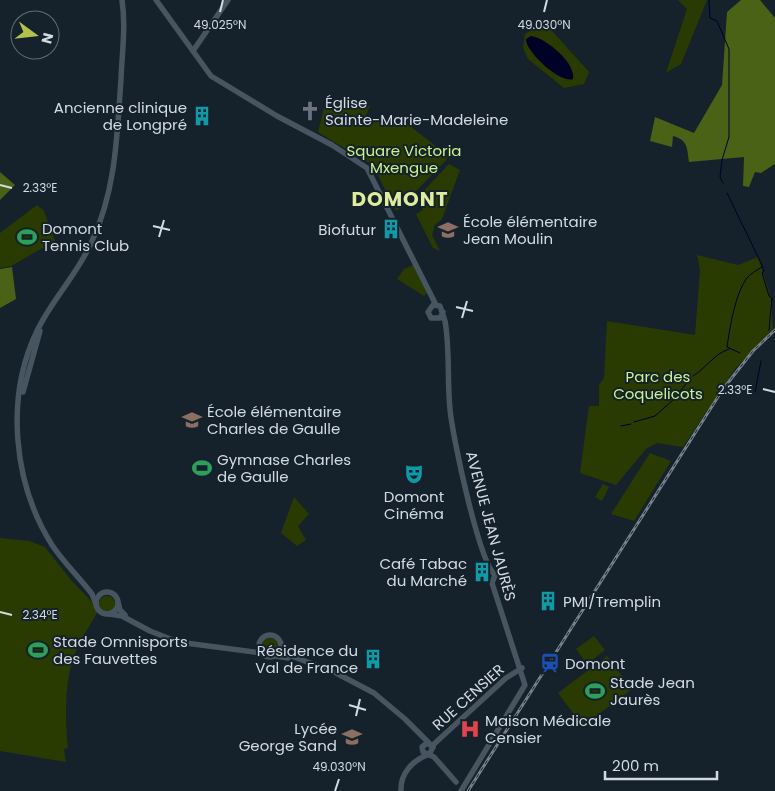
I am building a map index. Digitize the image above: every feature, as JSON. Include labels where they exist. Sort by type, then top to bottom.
[{"type":"main road","points":[[122,0],[124,26],[114,167],[94,227],[72,277],[41,323],[28,356],[19,394],[18,431],[24,479],[38,518],[59,555],[86,586],[100,612],[122,616],[171,640],[198,646],[261,653],[268,657],[284,656],[323,670],[367,692],[405,722],[420,739],[422,749],[420,758]]},
{"type":"main road","points":[[156,0],[212,76],[277,116],[363,164],[370,172],[436,305],[442,308],[442,316],[436,320],[431,318],[428,312],[431,306],[436,305]]},
{"type":"main road","points":[[193,51],[228,0]]},
{"type":"main road","name":"AVENUE JEAN JAURÈS","points":[[443,312],[450,408],[456,440],[482,546],[490,571],[495,575],[492,580],[493,585],[522,668],[524,688],[460,788]]},
{"type":"main road","name":"AVENUE JEAN JAURÈS","points":[[436,320],[443,327],[446,337]]},
{"type":"main road","points":[[86,586],[102,593],[112,593],[122,612],[136,622],[166,636],[198,646]]},
{"type":"main road","points":[[96,604],[102,593]]},
{"type":"main road","points":[[109,614],[115,611],[118,602]]},
{"type":"main road","points":[[241,650],[254,647],[263,638],[271,635],[276,637],[289,655],[336,673],[374,693],[405,719],[432,747],[460,788]]},
{"type":"main road","points":[[260,642],[261,653]]},
{"type":"main road","points":[[276,656],[281,644]]},
{"type":"main road","name":"RUE CENSIER","points":[[432,747],[506,678],[522,668]]},
{"type":"main road","points":[[422,749],[432,747]]},
{"type":"main road","points":[[401,791],[404,774],[420,758],[428,755],[432,747]]},
{"type":"main road","points":[[422,749],[428,755],[434,757],[460,788]]},
{"type":"green space","points":[[678,0],[707,0],[681,64],[666,73],[687,9]]},
{"type":"green space","points":[[741,0],[760,0],[775,18],[775,164],[761,173],[755,172],[749,187],[743,186],[744,157],[689,162],[686,145],[682,140],[673,136],[672,147],[650,141],[655,117],[694,133],[722,85],[727,12]]},
{"type":"green space","points":[[545,23],[589,72],[584,84],[564,88],[528,59],[523,48],[525,34]]},
{"type":"green space","name":"Square Victoria Mxengue","points":[[338,101],[365,108],[366,105],[370,106],[366,115],[367,120],[398,126],[401,119],[447,155],[447,159],[398,210],[395,210],[372,163],[367,162],[318,132],[325,104],[336,107]]},
{"type":"green space","points":[[449,164],[460,170],[442,219],[435,225],[432,235],[440,251],[433,248],[416,214],[423,210],[417,198]]},
{"type":"green space","points":[[0,172],[15,185],[0,200]]},
{"type":"green space","name":"Domont Tennis Club","points":[[37,205],[44,211],[55,241],[11,266],[0,268],[0,233]]},
{"type":"green space","name":"Parc des Coquelicots","points":[[697,255],[738,265],[758,257],[771,298],[773,329],[734,370],[683,447],[657,443],[646,449],[616,485],[580,473],[589,406],[599,406],[599,385],[604,378],[607,321],[695,335],[700,270]]},
{"type":"green space","points":[[413,265],[427,293],[424,296],[397,279],[404,269]]},
{"type":"green space","points":[[12,267],[16,299],[0,308],[0,269]]},
{"type":"green space","points":[[650,453],[671,461],[634,521],[611,514]]},
{"type":"green space","points":[[603,484],[609,487],[602,501],[595,497]]},
{"type":"green space","points":[[294,497],[309,514],[298,526],[306,540],[297,546],[281,533]]},
{"type":"green space","name":"Stade Omnisports des Fauvettes","points":[[0,538],[29,541],[45,547],[71,580],[93,603],[97,613],[78,646],[69,674],[66,712],[68,748],[64,749],[66,762],[0,751]]},
{"type":"green space","points":[[104,596],[110,596],[115,601],[113,610],[104,612],[99,607],[99,601]]},
{"type":"green space","points":[[594,636],[605,650],[587,664],[576,649]]},
{"type":"green space","points":[[267,638],[273,638],[278,643],[276,652],[267,654],[262,649],[262,643]]},
{"type":"green space","name":"Stade Jean Jaurès","points":[[607,656],[632,689],[583,726],[558,693]]},
{"type":"water","points":[[531,36],[544,41],[559,52],[570,66],[573,79],[560,77],[537,58],[527,44],[526,39]]},
{"type":"waterway","points":[[709,0],[710,18],[717,21],[729,49],[729,137],[722,160],[720,177],[723,183]]},
{"type":"waterway","points":[[727,193],[764,271],[762,273],[769,296],[772,298],[769,330]]},
{"type":"waterway","points":[[740,353],[727,347],[734,312],[746,279],[762,267]]},
{"type":"waterway","points":[[693,376],[719,354],[729,349]]},
{"type":"waterway","points":[[755,392],[761,361]]},
{"type":"waterway","points":[[634,422],[655,416],[673,400],[690,379]]},
{"type":"waterway","points":[[621,426],[631,424]]},
{"type":"railway","points":[[468,791],[723,389],[753,351],[775,330]]},
{"type":"place","name":"Église Sainte-Marie-Madeleine","points":[[310,111]]},
{"type":"place","name":"Ancienne clinique de Longpré","points":[[202,116]]},
{"type":"place","name":"Biofutur","points":[[391,229]]},
{"type":"place","name":"École élémentaire Jean Moulin","points":[[448,230]]},
{"type":"place","name":"Domont Tennis Club","points":[[27,237]]},
{"type":"place","name":"École élémentaire Charles de Gaulle","points":[[192,420]]},
{"type":"place","name":"Gymnase Charles de Gaulle","points":[[202,468]]},
{"type":"place","name":"Domont Cinéma","points":[[414,474]]},
{"type":"place","name":"Café Tabac du Marché","points":[[482,572]]},
{"type":"place","name":"PMI/Tremplin","points":[[548,601]]},
{"type":"place","name":"Stade Omnisports des Fauvettes","points":[[38,650]]},
{"type":"place","name":"Résidence du Val de France","points":[[373,659]]},
{"type":"place","name":"Domont","points":[[550,663]]},
{"type":"place","name":"Stade Jean Jaurès","points":[[595,691]]},
{"type":"place","name":"Maison Médicale Censier","points":[[470,729]]},
{"type":"place","name":"Lycée George Sand","points":[[352,737]]},
{"type":"district","name":"DOMONT","points":[[400,199]]}]
